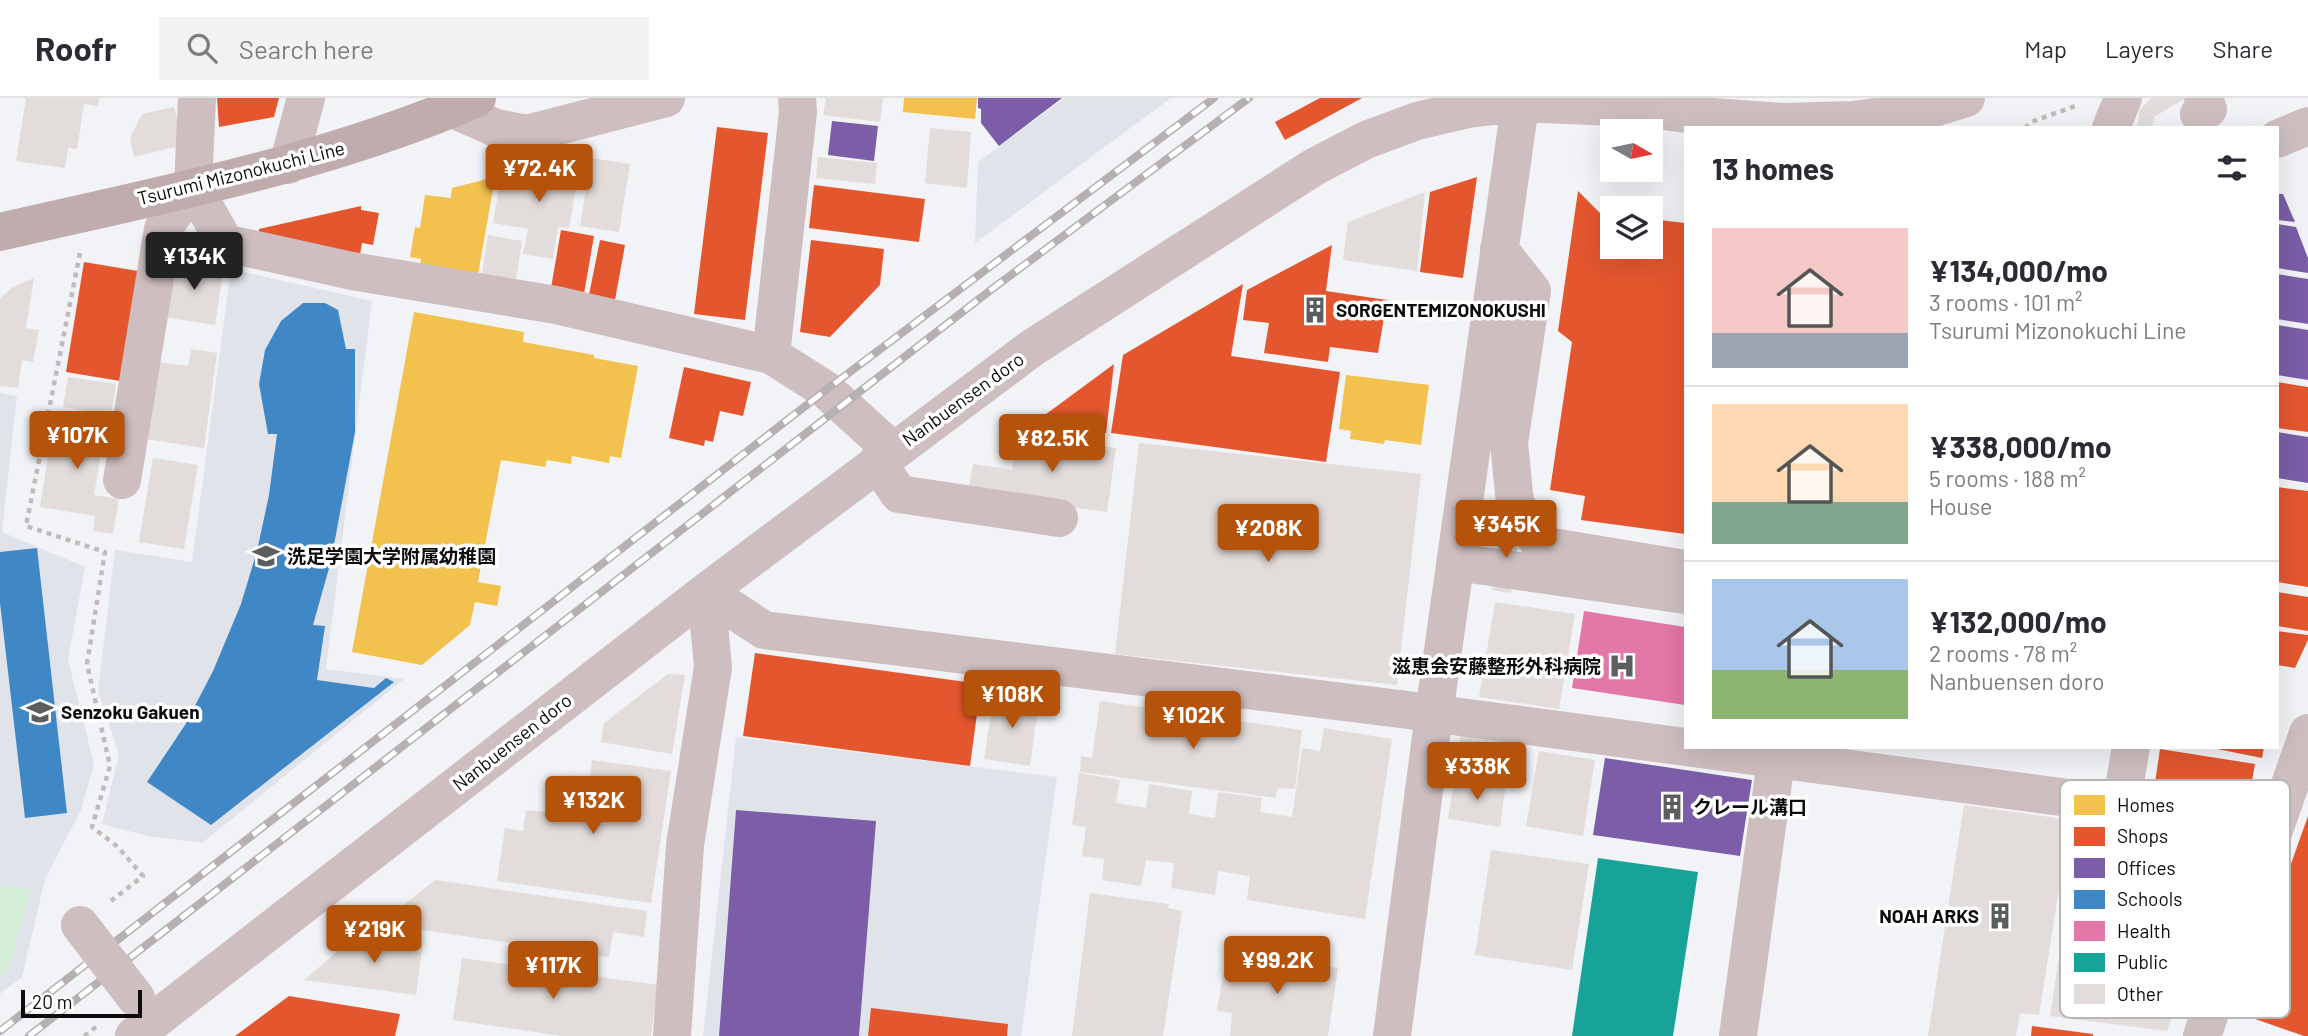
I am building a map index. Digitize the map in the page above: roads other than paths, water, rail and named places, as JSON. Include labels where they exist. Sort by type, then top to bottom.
[{"type":"main road","name":"Tsurumi Mizonokuchi Line","points":[[0,232],[288,165],[375,138],[465,103]]},
{"type":"street","points":[[197,98],[193,186],[225,243],[352,271],[556,305],[771,355],[826,390],[885,457],[899,494],[1059,518]]},
{"type":"street","points":[[288,165],[306,98]]},
{"type":"street","points":[[465,103],[496,128],[527,134],[666,98]]},
{"type":"street","points":[[771,355],[798,113],[797,98]]},
{"type":"street","points":[[1896,98],[1897,126]]},
{"type":"street","name":"Nanbuensen doro","points":[[134,1036],[706,592],[1032,348],[1314,167],[1366,141],[1417,121],[1468,108],[1520,101],[1637,108],[1783,122],[1854,120],[1927,110],[1966,98]]},
{"type":"street","points":[[2301,98],[2308,117]]},
{"type":"street","points":[[1392,1036],[1520,101]]},
{"type":"street","points":[[2279,138],[2308,126]]},
{"type":"street","points":[[121,480],[163,229],[193,186]]},
{"type":"street","points":[[1499,250],[1532,291],[1509,443],[1515,503],[1540,545],[1684,569]]},
{"type":"street","points":[[1456,562],[1684,595]]},
{"type":"street","points":[[706,592],[764,630],[1434,714],[1684,748]]},
{"type":"street","points":[[672,1036],[685,845],[713,667],[706,592]]},
{"type":"street","points":[[2290,783],[2308,733]]},
{"type":"street","points":[[1689,749],[2060,797]]},
{"type":"street","points":[[2125,780],[2131,749]]},
{"type":"street","points":[[1738,1036],[1776,761]]},
{"type":"street","points":[[79,925],[136,998]]},
{"type":"street","points":[[2202,1036],[2208,1018]]},
{"type":"railway","points":[[0,1031],[826,390],[1214,98]]},
{"type":"railway","points":[[29,1036],[992,289],[1249,98]]},
{"type":"place","name":"SORGENTEMIZONOKUSHI","points":[[1315,310]]},
{"type":"place","name":"洗足学園大学附属幼稚園","points":[[266,556]]},
{"type":"place","name":"滋恵会安藤整形外科病院","points":[[1622,666]]},
{"type":"place","name":"Senzoku Gakuen","points":[[40,712]]},
{"type":"place","name":"クレール溝口","points":[[1672,807]]},
{"type":"place","name":"NOAH ARKS","points":[[2000,916]]}]
